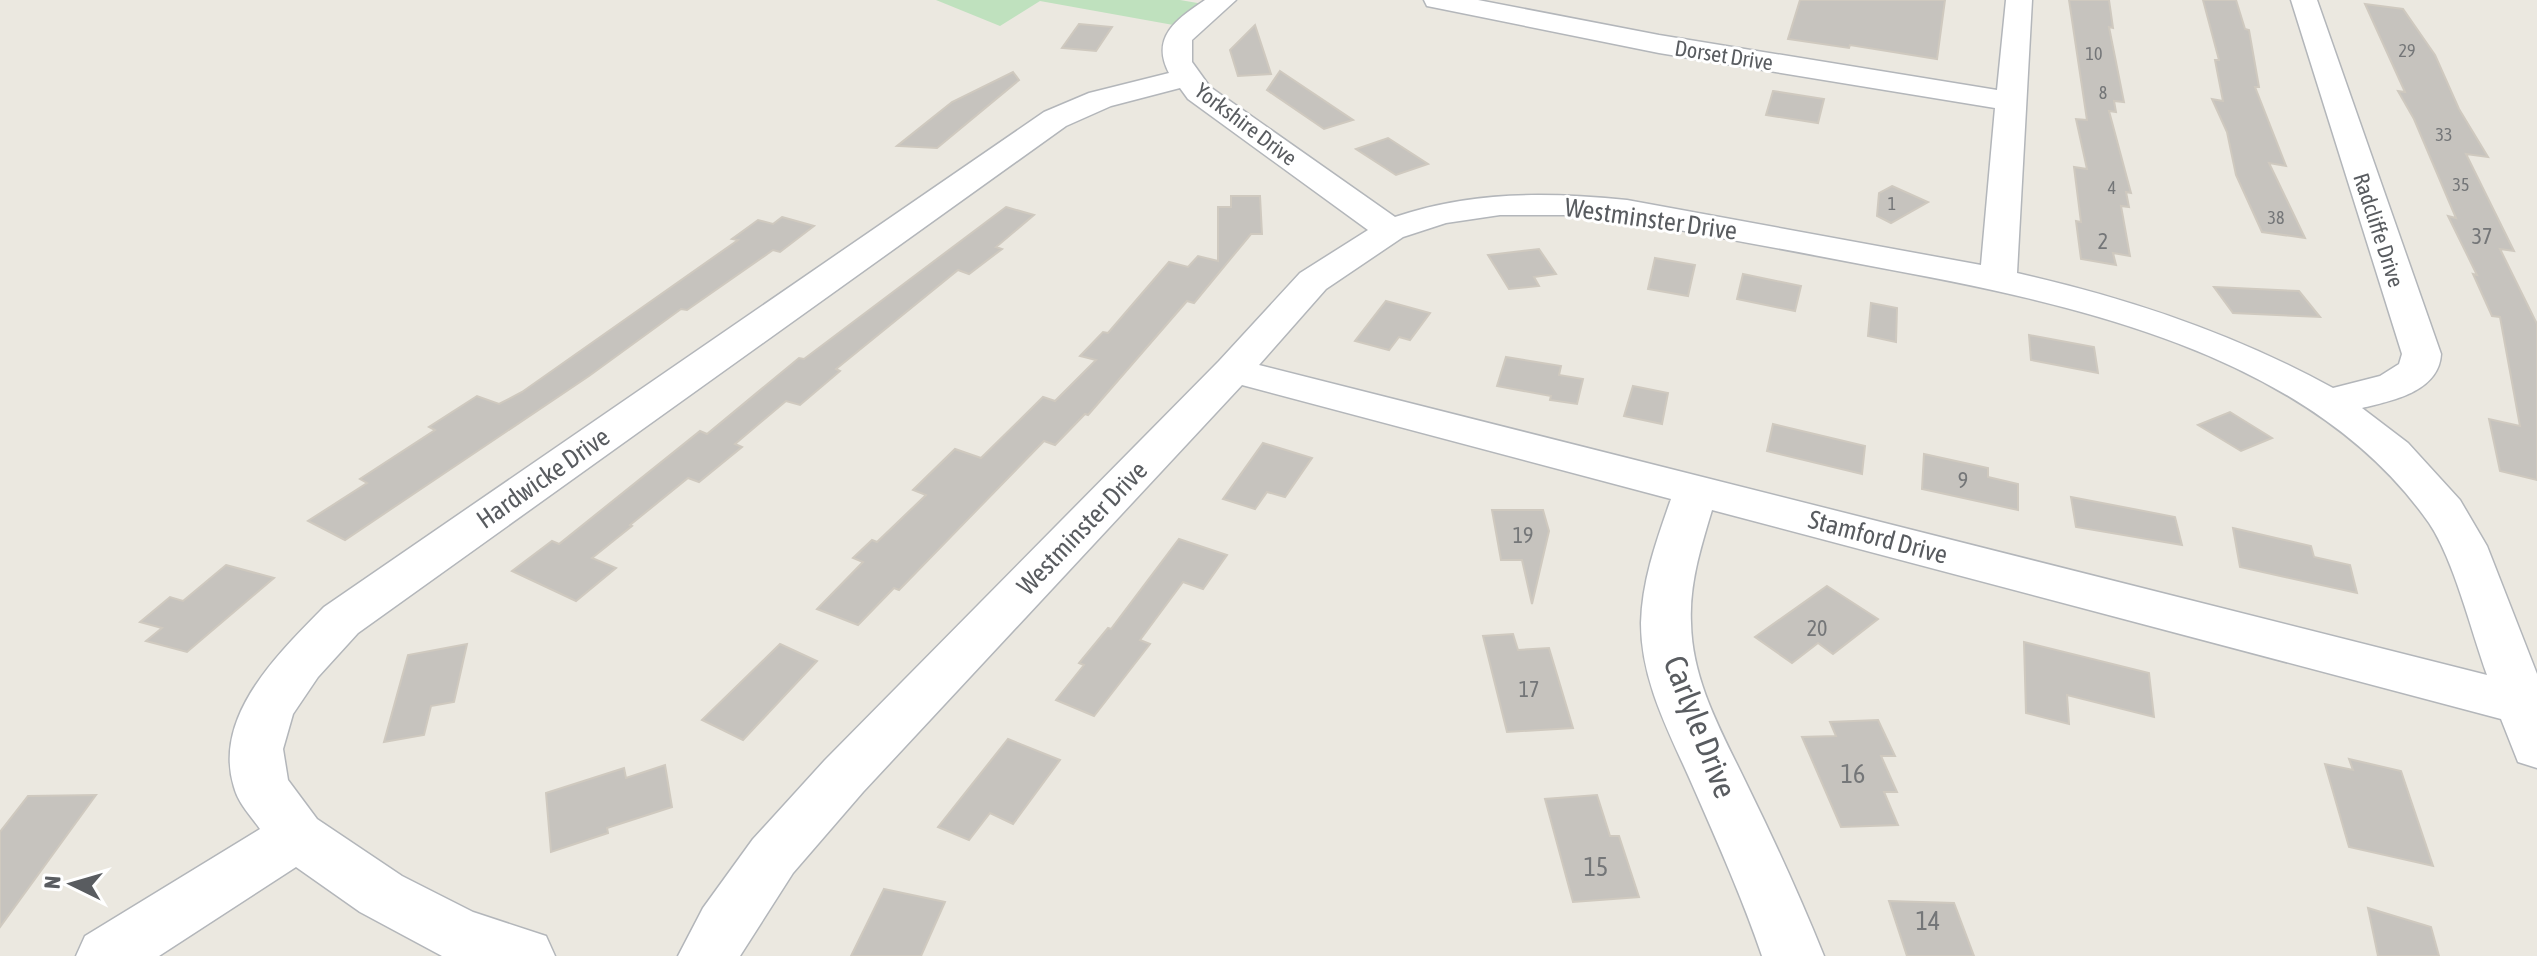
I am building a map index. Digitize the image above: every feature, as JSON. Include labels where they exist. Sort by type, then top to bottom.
[{"type":"street","name":"Yorkshire Drive","points":[[1223,0],[1179,35],[1175,48],[1176,63],[1186,78],[1199,93],[1391,230]]},
{"type":"street","name":"Dorset Drive","points":[[1437,0],[1659,44],[2013,102]]},
{"type":"street","points":[[1998,278],[2019,0]]},
{"type":"street","name":"Radcliffe Drive","points":[[2304,0],[2398,289],[2421,346],[2421,361],[2410,377],[2393,387],[2329,402]]},
{"type":"street","name":"Hardwicke Drive","points":[[524,956],[458,935],[381,894],[297,836],[261,787],[256,749],[268,709],[300,663],[341,620],[1055,119],[1100,99],[1186,78]]},
{"type":"street","name":"Westminster Drive","points":[[709,956],[724,927],[773,856],[813,810],[1233,370],[1313,281],[1391,230],[1440,213],[1500,205],[1578,205],[1627,210],[1998,278],[2154,321],[2249,360],[2329,402],[2376,439],[2444,511],[2468,555],[2530,726]]},
{"type":"street","name":"Stamford Drive","points":[[1233,370],[1696,489],[2530,726]]},
{"type":"street","name":"Carlyle Drive","points":[[1696,489],[1668,585],[1665,627],[1673,670],[1695,730],[1772,899],[1793,956]]},
{"type":"street","points":[[107,956],[297,836]]},
{"type":"green space","points":[[936,0],[1180,0],[1215,6],[1190,28],[1040,1],[1000,26]]},
{"type":"building","points":[[1800,0],[1945,0],[1937,59],[1788,39]]},
{"type":"building","points":[[2069,0],[2109,0],[2113,28],[2109,27],[2124,102],[2114,101],[2116,112],[2109,111],[2131,193],[2126,192],[2129,207],[2121,206],[2130,256],[2113,253],[2116,265],[2081,259],[2076,221],[2081,222],[2074,167],[2087,169],[2076,119],[2087,120]]},
{"type":"building","points":[[2203,0],[2236,0],[2245,29],[2249,30],[2259,87],[2255,87],[2286,166],[2269,163],[2305,238],[2262,232],[2236,175],[2227,132],[2212,99],[2223,101],[2215,60],[2219,60]]},
{"type":"building","points":[[2365,4],[2403,9],[2435,55],[2459,109],[2488,157],[2466,154],[2514,251],[2500,249],[2537,324],[2537,480],[2500,471],[2489,419],[2520,426],[2500,317],[2492,316],[2473,274],[2477,275],[2448,216],[2456,218],[2414,119],[2398,91],[2405,92]]},
{"type":"building","points":[[1079,24],[1112,27],[1096,51],[1062,48]]},
{"type":"building","points":[[1255,25],[1271,74],[1238,76],[1230,50]]},
{"type":"building","points":[[1280,71],[1353,120],[1324,129],[1267,90]]},
{"type":"building","points":[[1013,72],[1019,80],[937,148],[897,146],[952,102]]},
{"type":"building","points":[[1773,91],[1824,99],[1818,123],[1766,115]]},
{"type":"building","points":[[1388,138],[1428,164],[1396,175],[1356,149]]},
{"type":"building","points":[[1892,186],[1928,202],[1891,223],[1877,216],[1879,193]]},
{"type":"building","points":[[1231,196],[1260,196],[1262,234],[1251,234],[1194,303],[1187,301],[1088,415],[1085,414],[1055,445],[1044,441],[899,590],[894,588],[858,625],[817,609],[863,562],[853,558],[872,540],[877,542],[926,495],[913,490],[955,449],[981,458],[1043,397],[1055,401],[1096,360],[1080,356],[1103,332],[1108,333],[1169,262],[1188,267],[1198,256],[1218,261],[1218,207],[1231,207]]},
{"type":"building","points":[[1006,207],[1034,215],[996,247],[1002,249],[969,274],[958,270],[836,369],[840,371],[800,405],[786,401],[735,444],[742,447],[699,482],[688,478],[630,525],[592,558],[616,568],[576,601],[512,571],[552,541],[559,544],[700,431],[707,434],[799,358],[804,359]]},
{"type":"building","points":[[782,217],[814,226],[780,252],[773,250],[687,310],[681,309],[589,376],[345,540],[308,521],[367,483],[360,479],[435,430],[429,427],[477,396],[499,404],[522,392],[738,240],[732,239],[758,220],[773,224]]},
{"type":"building","points":[[1539,249],[1556,274],[1534,277],[1539,286],[1509,289],[1488,255]]},
{"type":"building","points":[[1655,258],[1695,265],[1688,296],[1648,289]]},
{"type":"building","points":[[1743,274],[1801,286],[1795,311],[1737,299]]},
{"type":"building","points":[[2214,287],[2299,291],[2320,317],[2233,313]]},
{"type":"building","points":[[1386,301],[1430,313],[1410,340],[1399,337],[1389,350],[1355,341]]},
{"type":"building","points":[[1871,303],[1897,308],[1896,342],[1868,336]]},
{"type":"building","points":[[2029,335],[2094,347],[2098,373],[2031,360]]},
{"type":"building","points":[[1506,357],[1561,366],[1559,375],[1583,379],[1577,404],[1497,386]]},
{"type":"building","points":[[1633,386],[1668,393],[1662,424],[1624,416]]},
{"type":"building","points":[[2230,412],[2272,438],[2241,451],[2198,425]]},
{"type":"building","points":[[1773,424],[1865,446],[1862,474],[1767,451]]},
{"type":"building","points":[[1263,443],[1312,458],[1285,497],[1267,492],[1255,509],[1223,499]]},
{"type":"building","points":[[1924,454],[1988,468],[1988,477],[2018,484],[2018,510],[1922,489]]},
{"type":"building","points":[[2071,497],[2175,517],[2182,545],[2076,527]]},
{"type":"building","points":[[1492,510],[1543,510],[1549,531],[1532,604],[1522,560],[1501,560]]},
{"type":"building","points":[[2233,528],[2311,546],[2314,557],[2350,565],[2357,593],[2240,567]]},
{"type":"building","points":[[1179,539],[1227,555],[1203,589],[1183,582],[1140,640],[1150,644],[1094,716],[1056,700],[1084,665],[1079,663],[1108,628],[1111,629]]},
{"type":"building","points":[[226,565],[274,578],[187,652],[146,641],[162,628],[140,622],[170,597],[183,601]]},
{"type":"building","points":[[1827,586],[1878,619],[1833,654],[1818,643],[1792,663],[1755,637]]},
{"type":"building","points":[[1513,634],[1518,650],[1549,648],[1573,728],[1507,732],[1483,636]]},
{"type":"building","points":[[2024,642],[2149,673],[2154,717],[2067,695],[2069,724],[2026,713]]},
{"type":"building","points":[[467,644],[454,702],[431,706],[424,735],[384,742],[408,655]]},
{"type":"building","points":[[780,644],[817,661],[743,740],[702,720]]},
{"type":"building","points":[[1878,720],[1895,756],[1881,756],[1897,792],[1884,792],[1898,825],[1841,827],[1802,737],[1836,736],[1830,722]]},
{"type":"building","points":[[1008,739],[1060,760],[1013,824],[990,813],[969,840],[938,827]]},
{"type":"building","points":[[2349,759],[2401,771],[2433,866],[2349,847],[2325,764],[2353,770]]},
{"type":"building","points":[[665,765],[672,807],[607,828],[608,833],[551,852],[546,793],[624,768],[626,778]]},
{"type":"building","points":[[96,795],[0,927],[0,832],[28,796]]},
{"type":"building","points":[[1597,795],[1610,836],[1619,836],[1639,897],[1573,902],[1545,799]]},
{"type":"building","points":[[884,889],[945,902],[921,956],[851,956]]},
{"type":"building","points":[[1889,901],[1954,903],[1974,956],[1907,956]]},
{"type":"building","points":[[2368,908],[2431,927],[2439,956],[2378,956]]}]
